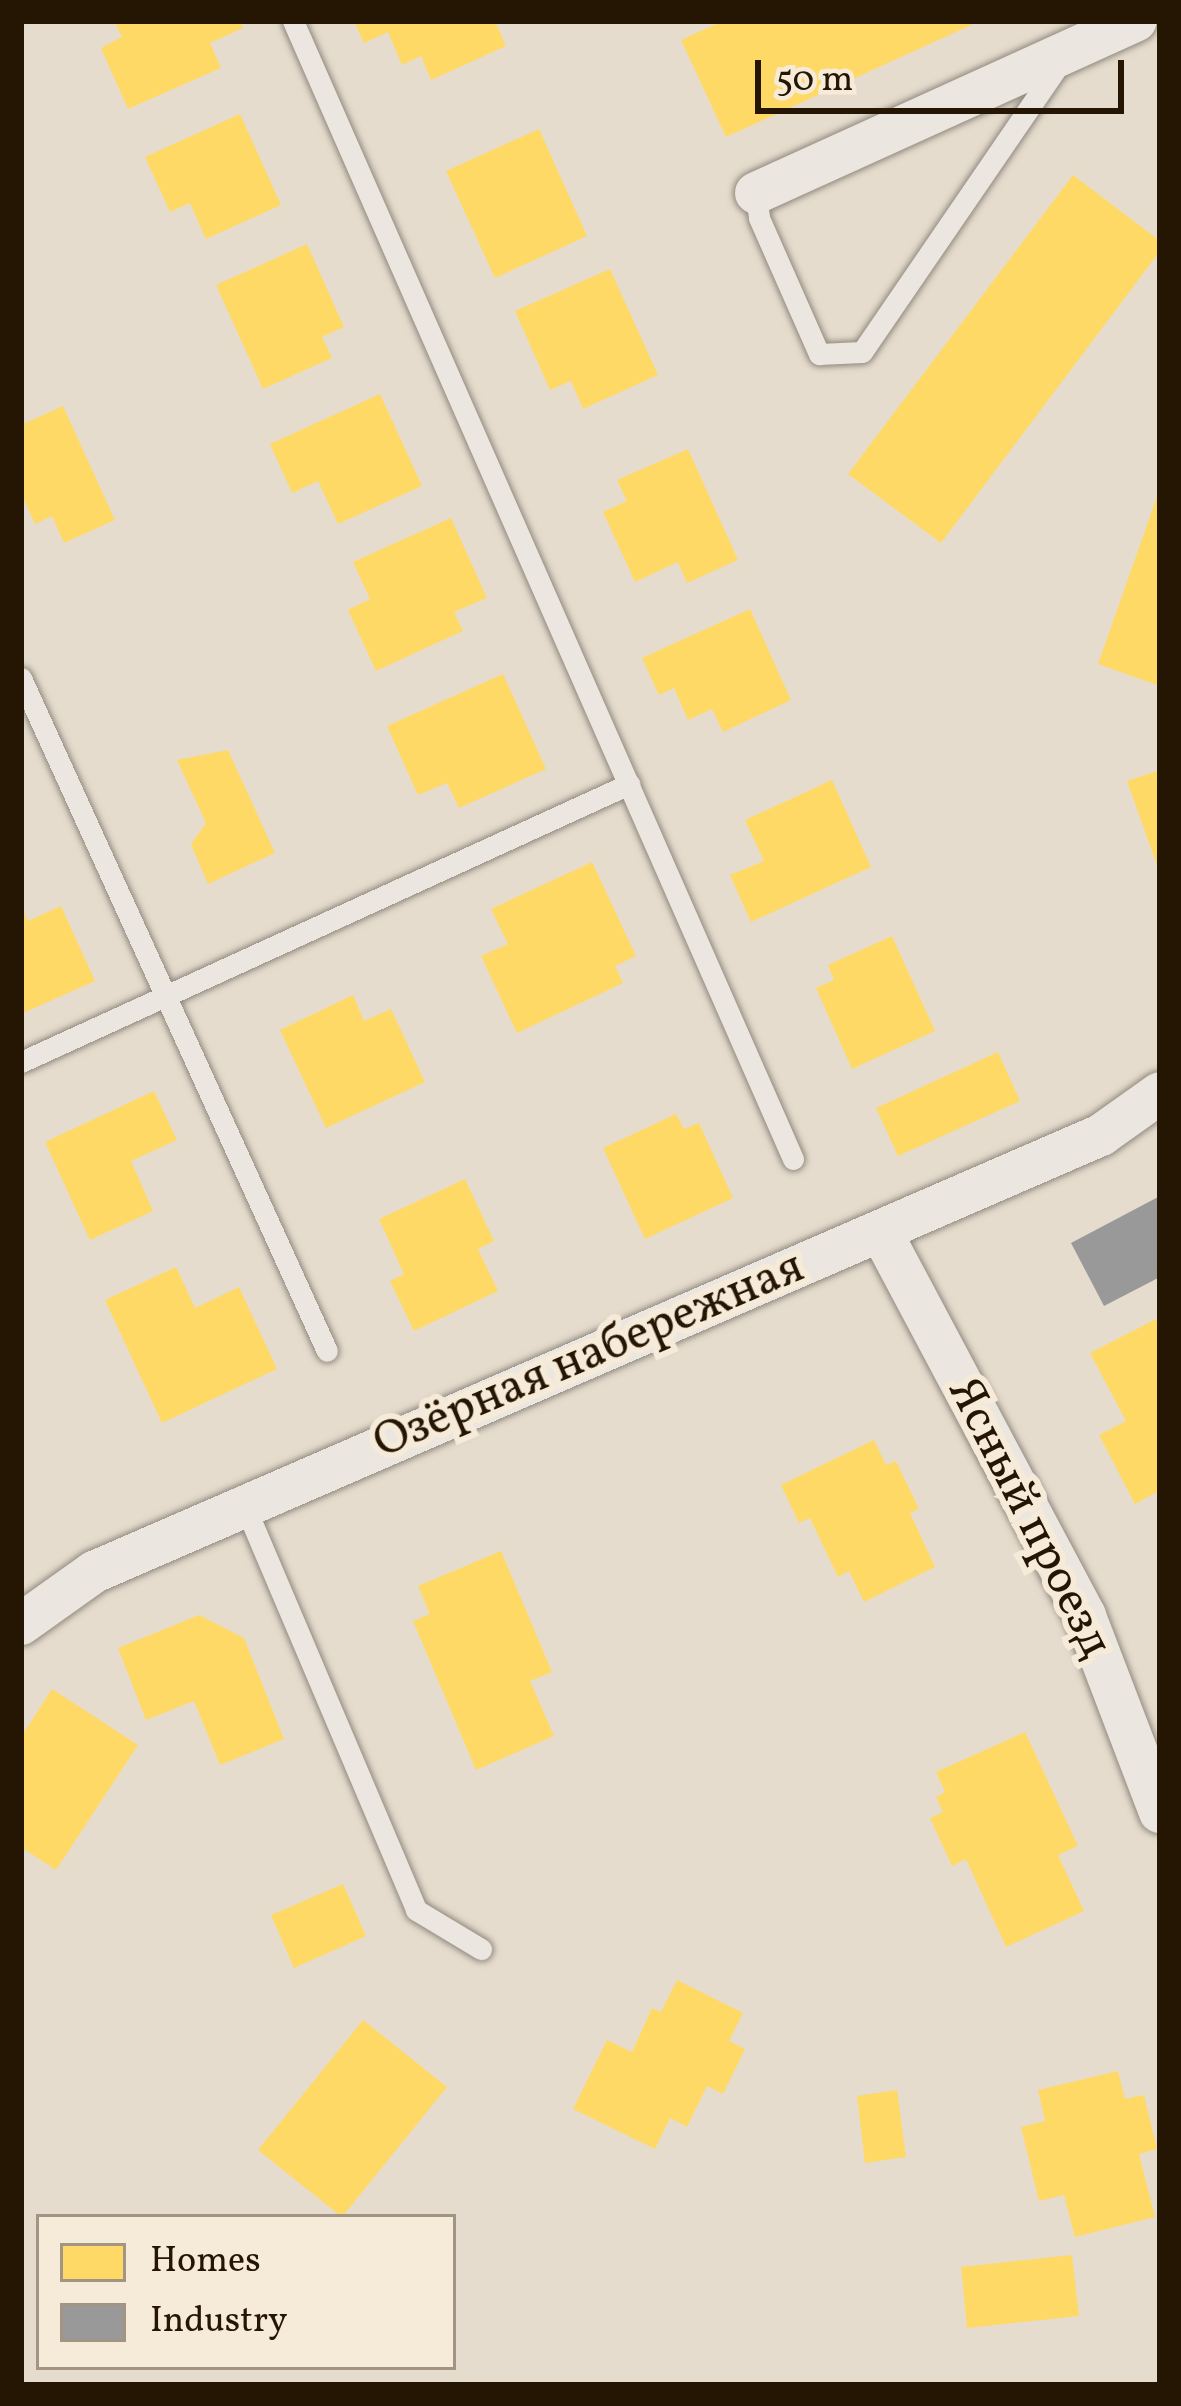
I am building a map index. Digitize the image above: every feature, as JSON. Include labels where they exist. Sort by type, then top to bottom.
[{"type":"street","points":[[756,193],[1136,21]]},
{"type":"street","name":"Озёрная набережная","points":[[21,1624],[94,1572],[1101,1135],[1160,1093]]},
{"type":"street","name":"Ясный проезд","points":[[881,1232],[1085,1616],[1160,1811]]},
{"type":"lane","points":[[293,21],[794,1159]]},
{"type":"lane","points":[[756,193],[759,218],[819,354],[862,352],[1066,52]]},
{"type":"lane","points":[[21,678],[327,1351]]},
{"type":"lane","points":[[21,1062],[628,784]]},
{"type":"lane","points":[[244,1504],[416,1910],[481,1948]]},
{"type":"building: Homes","points":[[114,21],[240,21],[243,28],[210,43],[221,68],[128,109],[101,48],[122,37]]},
{"type":"building: Homes","points":[[354,21],[495,21],[506,46],[431,80],[421,56],[402,65],[388,32],[364,43]]},
{"type":"building: Homes","points":[[723,21],[980,21],[726,137],[681,40]]},
{"type":"building: Homes","points":[[240,114],[281,205],[206,239],[190,203],[170,212],[145,157]]},
{"type":"building: Homes","points":[[539,129],[587,236],[495,278],[446,171]]},
{"type":"building: Homes","points":[[1073,175],[1160,241],[1160,251],[941,543],[848,474]]},
{"type":"building: Homes","points":[[307,244],[344,327],[322,337],[332,358],[263,389],[216,285]]},
{"type":"building: Homes","points":[[610,269],[658,375],[583,409],[571,381],[550,390],[515,311]]},
{"type":"building: Homes","points":[[380,394],[422,486],[338,524],[318,481],[292,493],[270,444]]},
{"type":"building: Homes","points":[[63,406],[115,520],[64,543],[52,516],[35,524],[21,493],[21,425]]},
{"type":"building: Homes","points":[[688,449],[738,560],[687,583],[678,562],[635,582],[603,512],[627,501],[617,480]]},
{"type":"building: Homes","points":[[1160,492],[1160,686],[1098,664]]},
{"type":"building: Homes","points":[[451,518],[487,598],[454,612],[463,631],[376,671],[348,610],[370,599],[353,562]]},
{"type":"building: Homes","points":[[750,609],[791,700],[723,732],[712,709],[688,720],[674,688],[659,695],[642,658]]},
{"type":"building: Homes","points":[[503,674],[546,769],[459,808],[447,783],[418,795],[387,726]]},
{"type":"building: Homes","points":[[228,750],[275,853],[208,884],[191,844],[206,823],[177,760]]},
{"type":"building: Homes","points":[[1160,770],[1160,871],[1159,871],[1127,781]]},
{"type":"building: Homes","points":[[832,780],[871,867],[751,922],[730,875],[764,861],[745,820]]},
{"type":"building: Homes","points":[[592,862],[636,956],[615,966],[623,983],[517,1033],[481,956],[508,944],[491,909]]},
{"type":"building: Homes","points":[[21,906],[28,921],[61,906],[95,981],[21,1014]]},
{"type":"building: Homes","points":[[892,936],[935,1031],[852,1069],[816,988],[834,980],[828,965]]},
{"type":"building: Homes","points":[[353,995],[364,1021],[391,1009],[425,1082],[326,1128],[280,1030]]},
{"type":"building: Homes","points":[[998,1052],[1020,1101],[898,1156],[876,1108]]},
{"type":"building: Homes","points":[[154,1091],[177,1140],[131,1161],[153,1211],[90,1240],[45,1142]]},
{"type":"building: Homes","points":[[676,1114],[684,1129],[699,1123],[733,1198],[645,1239],[603,1148]]},
{"type":"building: Homes","points":[[465,1179],[494,1241],[478,1249],[498,1291],[414,1331],[390,1281],[404,1274],[379,1219]]},
{"type":"building: Homes","points":[[176,1267],[195,1308],[239,1287],[277,1369],[162,1423],[105,1300]]},
{"type":"building: Homes","points":[[1160,1317],[1160,1498],[1157,1492],[1135,1504],[1099,1435],[1126,1421],[1090,1353]]},
{"type":"building: Homes","points":[[874,1440],[886,1465],[896,1461],[919,1509],[910,1513],[935,1567],[864,1602],[849,1571],[838,1577],[810,1518],[799,1523],[781,1485]]},
{"type":"building: Homes","points":[[501,1551],[552,1672],[530,1681],[554,1736],[476,1770],[413,1621],[430,1614],[418,1586]]},
{"type":"building: Homes","points":[[199,1615],[244,1638],[284,1739],[220,1765],[194,1701],[146,1720],[118,1648]]},
{"type":"building: Homes","points":[[52,1689],[138,1745],[56,1870],[21,1847],[21,1737]]},
{"type":"building: Homes","points":[[1025,1732],[1078,1846],[1058,1855],[1084,1911],[1006,1947],[966,1859],[952,1866],[930,1818],[943,1812],[936,1797],[945,1792],[936,1772]]},
{"type":"building: Homes","points":[[343,1884],[366,1936],[294,1968],[271,1915]]},
{"type":"building: Homes","points":[[677,1980],[743,2013],[729,2041],[745,2049],[723,2094],[707,2086],[687,2127],[670,2118],[655,2149],[573,2109],[607,2040],[632,2052],[652,2008],[661,2012]]},
{"type":"building: Homes","points":[[363,2020],[447,2087],[344,2214],[338,2214],[258,2150]]},
{"type":"building: Homes","points":[[1118,2071],[1125,2099],[1144,2095],[1157,2149],[1139,2154],[1155,2217],[1075,2237],[1064,2195],[1039,2201],[1021,2127],[1045,2121],[1038,2090]]},
{"type":"building: Homes","points":[[897,2090],[906,2157],[865,2163],[857,2096]]},
{"type":"building: Homes","points":[[1072,2255],[1079,2316],[967,2328],[961,2267]]},
{"type":"building: Industry","points":[[1160,1196],[1160,1277],[1104,1306],[1071,1243]]}]
